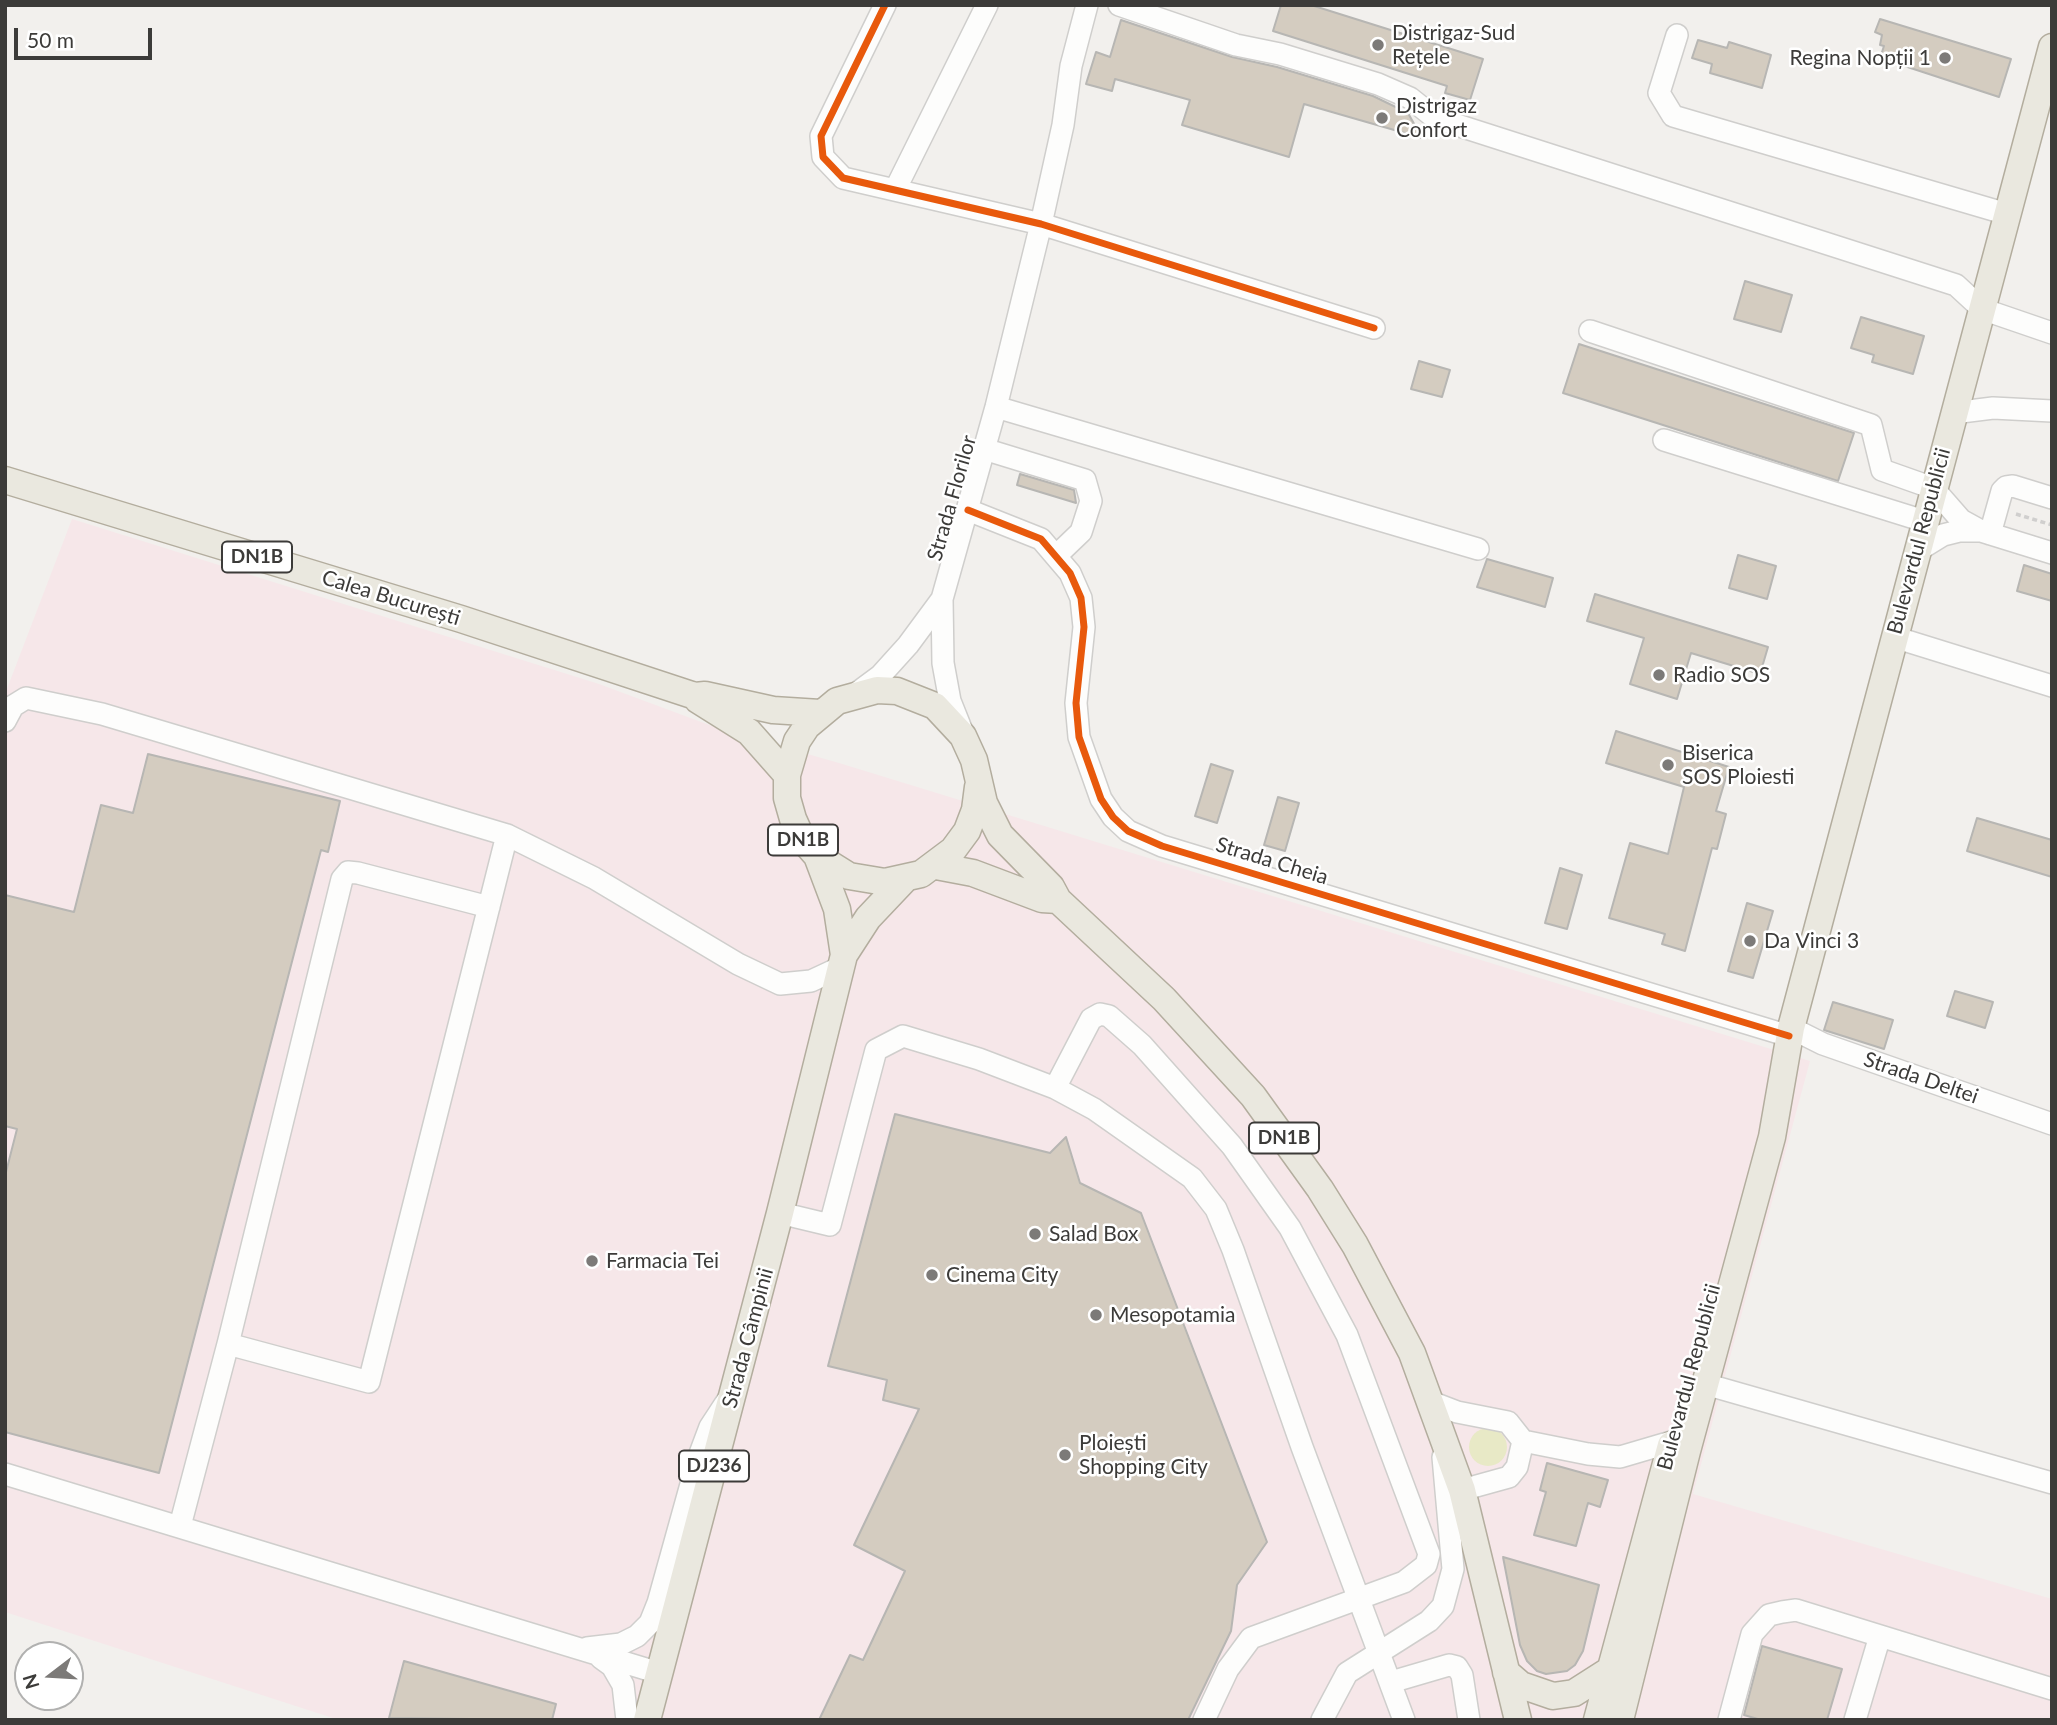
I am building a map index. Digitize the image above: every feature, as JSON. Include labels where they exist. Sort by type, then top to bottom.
[{"type":"main road","name":"Bulevardul Republicii","points":[[1597,1720],[1756,1133],[1790,1032],[1924,521],[2051,53]]},
{"type":"main road","name":"Calea București","points":[[5,480],[633,673],[695,696]]},
{"type":"main road","name":"DN1B","points":[[877,690],[917,697],[935,706],[963,736],[974,760],[978,787],[975,810],[967,831],[953,850],[936,866],[904,880],[885,882],[858,878],[832,868],[802,839],[787,798],[787,775],[797,741],[820,713],[856,694],[877,690]]},
{"type":"main road","name":"DN1B","points":[[695,696],[705,695],[773,710],[820,713]]},
{"type":"main road","name":"DN1B","points":[[695,696],[701,704],[749,732],[787,775]]},
{"type":"main road","name":"DN1B","points":[[978,787],[1000,835],[1051,887],[1058,900],[1199,1035],[1275,1125],[1320,1189],[1380,1289],[1431,1402],[1462,1490],[1518,1720]]},
{"type":"main road","name":"DJ236","points":[[817,856],[837,909],[842,961]]},
{"type":"main road","points":[[936,866],[984,876],[1042,899],[1058,900]]},
{"type":"main road","name":"DJ236","points":[[842,961],[867,918],[904,880]]},
{"type":"main road","name":"Strada Câmpinii","points":[[647,1720],[780,1213],[842,961]]},
{"type":"main road","name":"Bulevardul Republicii","points":[[1620,1720],[1705,1384],[1772,1137],[1790,1032]]},
{"type":"main road","points":[[1506,1672],[1521,1685],[1553,1696],[1574,1693],[1610,1670]]},
{"type":"main road","name":"DN1B","points":[[1506,1672],[1511,1720]]},
{"type":"street","points":[[885,5],[821,136],[823,157],[843,178],[1041,224],[1374,328]]},
{"type":"street","points":[[895,190],[986,5]]},
{"type":"street","name":"Strada Florilor","points":[[942,599],[996,407],[1041,224],[1063,125],[1071,66],[1087,5]]},
{"type":"street","points":[[1119,5],[1236,45],[1280,54],[1378,84],[1409,98],[1435,118],[1956,285],[1982,309],[2052,333]]},
{"type":"street","points":[[1677,35],[1659,93],[1673,116],[2007,214]]},
{"type":"street","points":[[1590,331],[1871,425],[1882,470],[1933,488],[1961,520],[1986,532],[2052,553]]},
{"type":"street","points":[[996,407],[1478,549]]},
{"type":"street","points":[[1953,413],[1993,408],[2052,411]]},
{"type":"street","points":[[1664,440],[1924,521]]},
{"type":"street","points":[[984,449],[1086,480],[1091,501],[1081,532],[1057,555]]},
{"type":"street","points":[[1986,532],[2006,487],[2013,486],[2052,498]]},
{"type":"street","name":"Strada Cheia","points":[[968,510],[1023,529],[1041,539],[1070,573],[1081,598],[1084,627],[1076,703],[1079,737],[1101,799],[1113,817],[1128,831],[1162,846],[1790,1032]]},
{"type":"street","points":[[1917,551],[1943,535],[1959,531],[1986,532]]},
{"type":"street","points":[[856,694],[880,676],[908,645],[942,599]]},
{"type":"street","points":[[942,599],[943,663],[950,701],[963,736]]},
{"type":"street","points":[[1894,637],[2052,686]]},
{"type":"street","points":[[5,721],[13,706],[26,698],[46,699],[507,835],[594,878],[738,964],[780,984],[811,981],[842,961]]},
{"type":"street","points":[[228,1344],[369,1382],[507,835]]},
{"type":"street","points":[[180,1526],[228,1344],[342,879],[348,872],[358,873],[489,907]]},
{"type":"street","points":[[1055,1088],[1091,1019],[1100,1014],[1118,1022],[1232,1146],[1263,1186],[1307,1257],[1347,1335],[1429,1554],[1426,1565],[1414,1577],[1359,1600],[1251,1638],[1228,1669],[1204,1720]]},
{"type":"street","name":"Strada Deltei","points":[[1790,1032],[2052,1124]]},
{"type":"street","points":[[780,1213],[830,1225],[876,1050],[903,1036],[954,1050],[1055,1088],[1094,1109],[1192,1178],[1216,1209],[1233,1250],[1404,1720]]},
{"type":"street","points":[[1705,1384],[2052,1483]]},
{"type":"street","points":[[572,1647],[621,1644],[637,1636],[650,1623],[709,1427],[734,1390]]},
{"type":"street","points":[[1431,1402],[1457,1412],[1508,1422],[1522,1441],[1588,1454],[1620,1457],[1671,1442]]},
{"type":"street","points":[[1322,1720],[1347,1673],[1429,1621],[1443,1606],[1450,1590],[1453,1569],[1441,1427]]},
{"type":"street","points":[[1462,1490],[1509,1477],[1517,1467],[1522,1441]]},
{"type":"street","points":[[5,1474],[659,1674]]},
{"type":"street","points":[[1729,1720],[1752,1634],[1769,1615],[1797,1610],[2052,1689]]},
{"type":"street","points":[[1855,1720],[1880,1636]]},
{"type":"street","points":[[596,1655],[612,1666],[624,1685],[627,1720]]},
{"type":"street","points":[[1391,1682],[1449,1665],[1457,1667],[1462,1675],[1469,1720]]},
{"type":"path","points":[[1997,508],[2052,525]]},
{"type":"shaded area","points":[[72,519],[599,684],[720,729],[839,763],[1810,1061],[1693,1494],[2052,1599],[2052,1720],[339,1720],[5,1612],[5,694]]},
{"type":"green space","points":[[1488,1428],[1501,1434],[1507,1447],[1501,1460],[1488,1466],[1475,1460],[1469,1447],[1475,1434]]},
{"type":"building","name":"Distrigaz-Sud Rețele","points":[[1281,5],[1311,5],[1483,59],[1470,100],[1445,93],[1447,86],[1273,31]]},
{"type":"building","name":"Regina Nopții 1","points":[[1880,19],[2011,59],[1999,97],[1880,58],[1884,46],[1880,45],[1882,35],[1875,32]]},
{"type":"building","points":[[1121,20],[1232,57],[1277,67],[1373,96],[1408,113],[1422,138],[1304,104],[1289,157],[1182,125],[1190,100],[1115,79],[1112,91],[1086,84],[1096,52],[1110,57]]},
{"type":"building","points":[[1698,40],[1727,48],[1729,42],[1771,55],[1762,88],[1710,73],[1712,64],[1692,58]]},
{"type":"building","points":[[1745,281],[1792,295],[1781,332],[1734,319]]},
{"type":"building","points":[[1861,317],[1924,336],[1913,374],[1872,362],[1874,355],[1851,348]]},
{"type":"building","points":[[1579,344],[1854,433],[1838,481],[1563,393]]},
{"type":"building","points":[[1419,361],[1450,370],[1442,397],[1411,389]]},
{"type":"building","points":[[1020,474],[1074,490],[1076,503],[1017,485]]},
{"type":"building","points":[[1738,555],[1776,566],[1767,599],[1729,588]]},
{"type":"building","points":[[1487,559],[1553,578],[1545,607],[1477,587]]},
{"type":"building","points":[[2024,565],[2052,574],[2052,601],[2017,591]]},
{"type":"building","points":[[1595,594],[1768,647],[1760,674],[1691,653],[1677,699],[1630,684],[1644,638],[1587,621]]},
{"type":"building","points":[[1616,731],[1729,767],[1716,811],[1726,814],[1717,849],[1712,848],[1685,951],[1662,944],[1665,934],[1609,918],[1630,843],[1668,854],[1684,787],[1606,763]]},
{"type":"building","points":[[148,754],[340,801],[328,852],[321,850],[159,1473],[5,1432],[5,1176],[17,1129],[5,1126],[5,895],[74,912],[101,805],[133,813]]},
{"type":"building","points":[[1211,764],[1233,771],[1217,823],[1195,816]]},
{"type":"building","points":[[1278,797],[1299,803],[1285,851],[1264,845]]},
{"type":"building","points":[[1977,818],[2052,840],[2052,877],[1967,851]]},
{"type":"building","points":[[1560,868],[1582,875],[1567,929],[1545,923]]},
{"type":"building","name":"Da Vinci 3","points":[[1747,903],[1773,911],[1753,978],[1728,971]]},
{"type":"building","points":[[1955,991],[1993,1002],[1985,1028],[1947,1016]]},
{"type":"building","points":[[1833,1002],[1893,1020],[1884,1049],[1824,1030]]},
{"type":"building","name":"Ploiești Shopping City","points":[[895,1114],[1050,1153],[1066,1137],[1080,1183],[1141,1213],[1267,1542],[1237,1585],[1231,1631],[1188,1720],[819,1720],[850,1655],[863,1660],[905,1571],[854,1545],[919,1409],[883,1400],[887,1380],[828,1366]]},
{"type":"building","points":[[1547,1463],[1608,1480],[1600,1507],[1588,1503],[1576,1546],[1534,1535],[1546,1492],[1540,1490]]},
{"type":"building","points":[[1503,1557],[1599,1585],[1583,1651],[1575,1665],[1567,1671],[1546,1674],[1537,1671],[1527,1661],[1520,1645]]},
{"type":"building","points":[[1762,1646],[1842,1669],[1827,1720],[1761,1720],[1744,1715]]},
{"type":"building","points":[[404,1661],[556,1704],[552,1720],[389,1718]]},
{"type":"cycle path","points":[[885,5],[821,136],[823,157],[843,178],[1041,224],[1374,328]]},
{"type":"cycle path","points":[[968,510],[1041,539],[1070,573],[1081,598],[1084,627],[1076,703],[1079,737],[1101,799],[1113,817],[1128,831],[1162,846],[1789,1036]]},
{"type":"place","name":"Distrigaz-Sud Rețele","points":[[1378,45]]},
{"type":"place","name":"Regina Nopții 1","points":[[1945,58]]},
{"type":"place","name":"Distrigaz Confort","points":[[1382,118]]},
{"type":"place","name":"Radio SOS","points":[[1659,675]]},
{"type":"place","name":"Biserica SOS Ploiesti","points":[[1668,765]]},
{"type":"place","name":"Da Vinci 3","points":[[1750,941]]},
{"type":"place","name":"Salad Box","points":[[1035,1234]]},
{"type":"place","name":"Farmacia Tei","points":[[592,1261]]},
{"type":"place","name":"Cinema City","points":[[932,1275]]},
{"type":"place","name":"Mesopotamia","points":[[1096,1315]]},
{"type":"place","name":"Ploiești Shopping City","points":[[1065,1455]]}]
